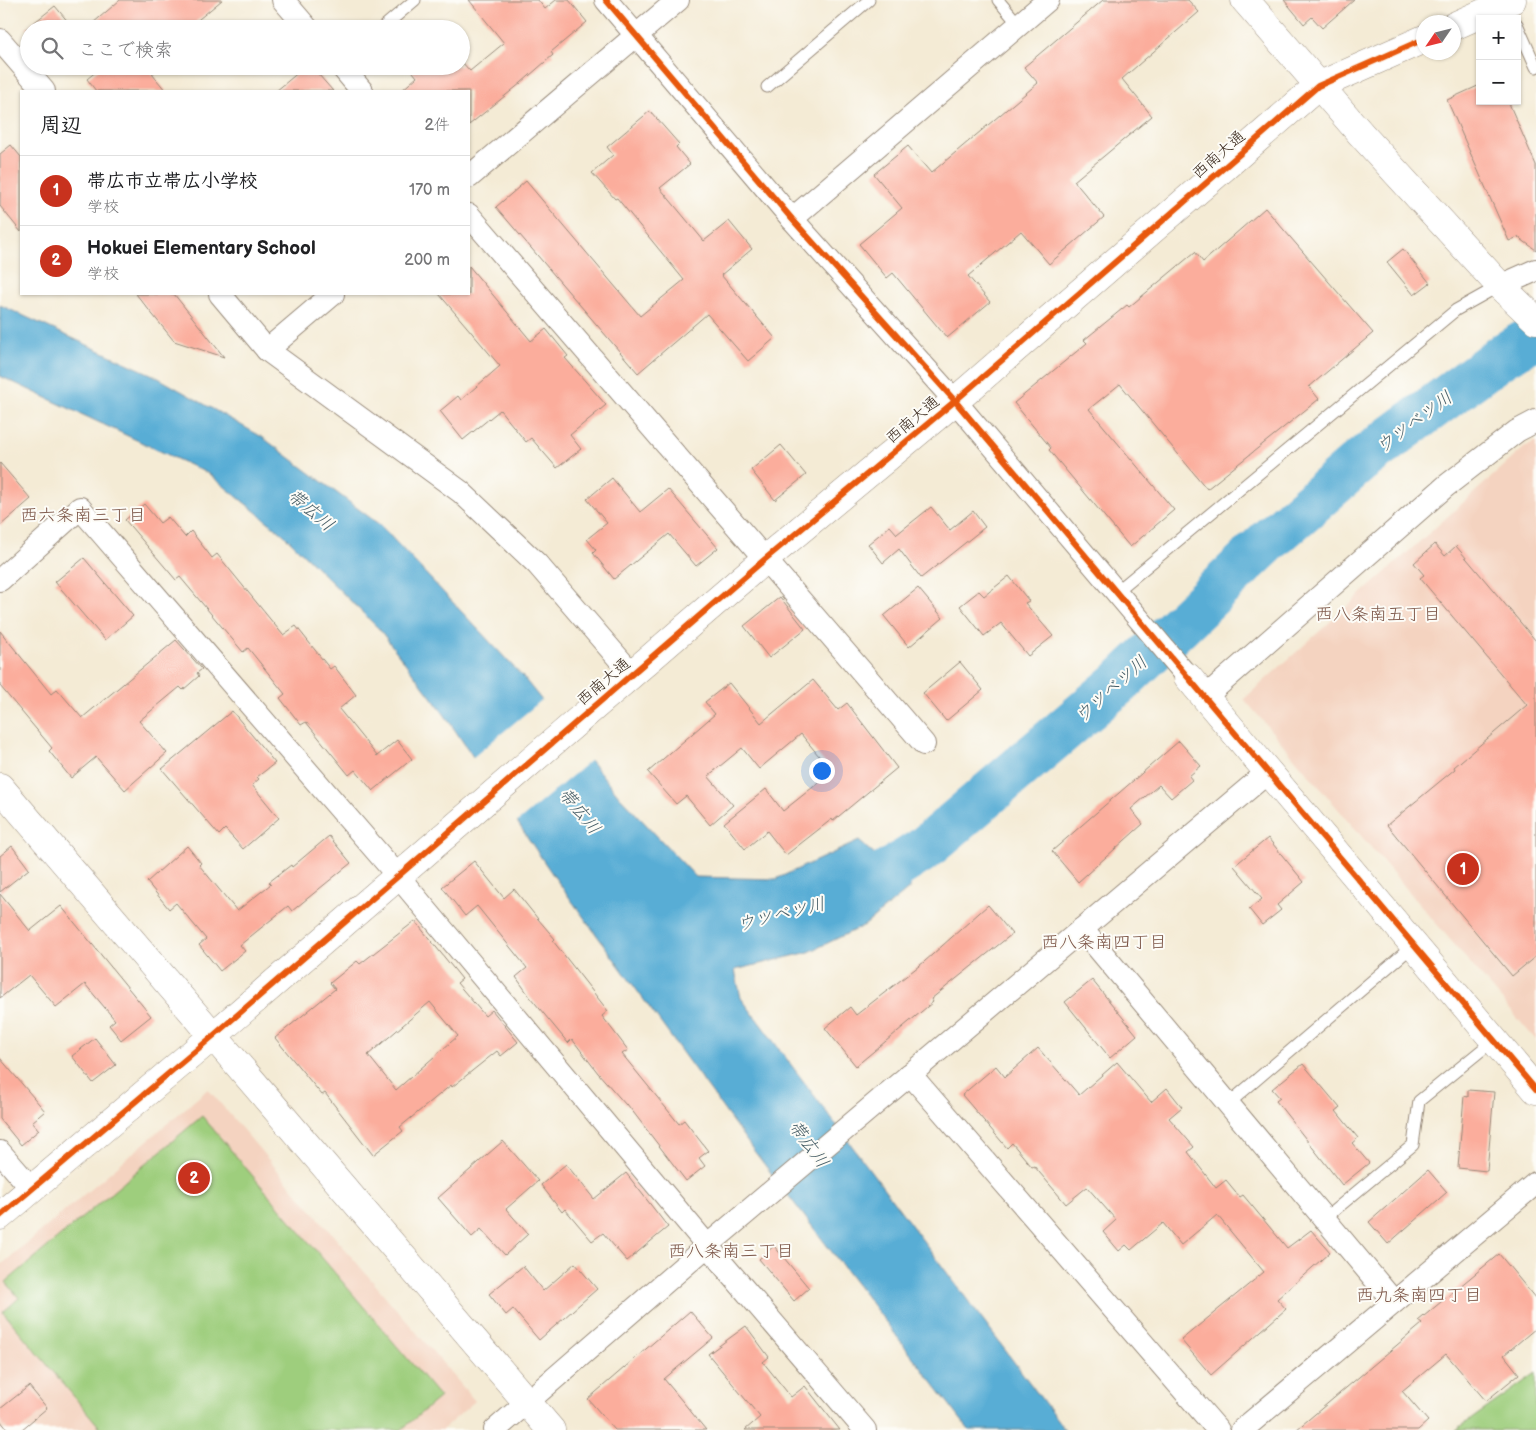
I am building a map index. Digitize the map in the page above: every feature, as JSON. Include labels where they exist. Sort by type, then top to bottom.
[{"type":"street","points":[[283,0],[300,20]]},
{"type":"street","points":[[606,0],[792,219],[955,401],[1536,1090]]},
{"type":"street","points":[[470,176],[678,0]]},
{"type":"street","points":[[792,219],[1048,0]]},
{"type":"street","points":[[1245,0],[1318,86],[1500,286],[1529,314]]},
{"type":"street","points":[[1461,24],[1513,11]]},
{"type":"street","points":[[0,40],[20,63]]},
{"type":"street","name":"西南大通","points":[[0,1216],[213,1036],[478,805],[764,560],[955,401],[1318,86],[1416,43]]},
{"type":"street","points":[[30,75],[43,90]]},
{"type":"street","points":[[349,75],[361,90]]},
{"type":"street","points":[[470,216],[924,744]]},
{"type":"street","points":[[1500,286],[1536,270]]},
{"type":"street","points":[[221,295],[267,350],[461,492],[537,564],[632,674]]},
{"type":"street","points":[[267,350],[332,295]]},
{"type":"street","points":[[1205,697],[1446,486],[1517,431],[1536,421]]},
{"type":"street","points":[[0,580],[80,508],[397,875],[707,1246],[865,1430]]},
{"type":"street","points":[[495,1430],[707,1246],[1268,772]]},
{"type":"street","points":[[0,787],[552,1430]]},
{"type":"street","points":[[1082,929],[1394,1302]]},
{"type":"street","points":[[910,1074],[1218,1430]]},
{"type":"street","points":[[0,1152],[32,1189]]},
{"type":"street","points":[[1242,1430],[1536,1183]]},
{"type":"lane","points":[[392,20],[415,0]]},
{"type":"lane","points":[[767,87],[869,0]]},
{"type":"lane","points":[[998,0],[1019,25]]},
{"type":"lane","points":[[1513,11],[1536,67]]},
{"type":"lane","points":[[1116,592],[1456,310],[1500,286]]},
{"type":"lane","points":[[1228,1104],[1414,946]]},
{"type":"lane","points":[[1324,1219],[1413,1145],[1419,1101],[1494,1040]]},
{"type":"shaded area","points":[[1536,441],[1536,1040],[1244,699],[1524,448]]},
{"type":"shaded area","points":[[208,1089],[475,1401],[442,1430],[0,1430],[0,1266]]},
{"type":"green space","points":[[202,1116],[440,1397],[401,1430],[102,1430],[3,1312],[19,1298],[6,1282]]},
{"type":"green space","points":[[1536,1373],[1536,1430],[1456,1430]]},
{"type":"water","name":"帯広川","points":[[0,305],[153,375],[262,437],[380,525],[523,677],[619,796],[696,877],[776,879],[859,841],[911,887],[865,925],[809,952],[735,970],[741,998],[1065,1430],[969,1430],[751,1147],[553,875],[444,714],[380,630],[283,534],[209,474],[0,376]]},
{"type":"pier","points":[[543,699],[592,759],[515,824],[471,759]]},
{"type":"building","points":[[120,0],[222,0],[198,20],[97,20]]},
{"type":"building","points":[[469,0],[538,0],[545,9],[556,0],[569,0],[587,22],[551,52],[553,55],[521,83],[470,124],[470,90],[402,90],[417,77],[415,75],[470,75],[470,71],[504,43]]},
{"type":"building","points":[[1103,0],[1188,0],[1199,12],[1122,79],[1152,116],[1074,181],[1104,217],[1049,264],[1021,231],[968,276],[990,302],[947,338],[893,273],[887,278],[859,244],[902,208],[874,174],[908,146],[931,173],[1038,83],[1024,67]]},
{"type":"building","points":[[1284,0],[1354,0],[1322,28],[1312,17],[1304,24]]},
{"type":"building","points":[[55,6],[67,20],[37,20]]},
{"type":"building","points":[[92,75],[153,75],[165,90],[95,90],[87,79]]},
{"type":"building","points":[[295,75],[319,75],[332,90],[277,90]]},
{"type":"building","points":[[1476,87],[1476,105],[1510,105],[1536,165],[1536,250],[1518,237],[1509,241],[1447,100]]},
{"type":"building","points":[[650,111],[679,144],[676,147],[690,164],[660,188],[704,241],[729,221],[752,249],[721,275],[775,338],[748,361],[707,314],[638,373],[496,207],[526,181],[640,316],[684,280],[617,198],[615,199],[592,173],[613,155],[607,147]]},
{"type":"building","points":[[11,145],[20,156],[20,231],[0,206],[0,154]]},
{"type":"building","points":[[1265,208],[1373,333],[1309,387],[1319,399],[1207,489],[1120,384],[1089,409],[1174,510],[1130,547],[1049,450],[1051,448],[1014,403],[1087,343],[1084,340],[1127,305],[1129,307],[1195,252],[1203,262]]},
{"type":"building","points":[[1403,249],[1430,283],[1414,295],[1387,262]]},
{"type":"building","points":[[470,267],[531,341],[546,329],[568,356],[565,358],[606,405],[570,435],[581,449],[557,468],[531,438],[526,442],[500,410],[463,440],[440,411],[458,396],[461,400],[500,366],[440,295],[470,295]]},
{"type":"building","points":[[137,295],[175,295],[224,357],[174,341]]},
{"type":"building","points":[[781,445],[806,475],[775,500],[751,470]]},
{"type":"building","points":[[0,463],[31,499],[0,526]]},
{"type":"building","points":[[612,478],[640,512],[668,489],[718,548],[696,566],[669,534],[614,579],[593,553],[596,550],[587,539],[607,523],[587,499]]},
{"type":"building","points":[[144,504],[160,523],[168,517],[185,537],[191,531],[212,558],[217,554],[283,635],[296,626],[330,669],[334,666],[356,695],[339,709],[377,756],[397,740],[412,759],[373,791],[355,770],[349,775],[306,722],[301,725],[280,698],[285,694],[248,648],[243,652],[180,577],[176,580],[125,520]]},
{"type":"building","points":[[931,507],[950,530],[973,511],[985,527],[921,578],[899,549],[883,563],[868,544],[890,526],[897,534]]},
{"type":"building","points":[[1435,544],[1445,556],[1456,546],[1536,641],[1536,956],[1512,976],[1387,825],[1455,769],[1454,767],[1527,705],[1420,578],[1424,575],[1414,563]]},
{"type":"building","points":[[84,558],[133,616],[105,640],[55,582]]},
{"type":"building","points":[[1009,576],[1029,601],[1025,603],[1053,636],[1028,656],[1001,623],[984,636],[960,606],[979,591],[984,596]]},
{"type":"building","points":[[918,588],[943,618],[909,647],[884,616]]},
{"type":"building","points":[[780,597],[805,629],[769,658],[744,626]]},
{"type":"building","points":[[0,631],[51,694],[57,689],[82,718],[176,640],[202,669],[197,673],[199,676],[183,690],[180,687],[139,721],[167,753],[125,790],[96,757],[71,778],[49,751],[52,748],[0,686]]},
{"type":"building","points":[[960,662],[983,690],[946,721],[923,693]]},
{"type":"building","points":[[813,680],[838,710],[847,703],[897,768],[833,821],[832,819],[786,855],[767,831],[745,849],[724,823],[766,789],[783,811],[832,772],[801,734],[759,769],[742,748],[708,776],[733,805],[710,825],[686,796],[676,804],[648,772],[715,714],[705,702],[729,683],[761,723]]},
{"type":"building","points":[[232,711],[275,763],[257,777],[259,779],[252,785],[279,818],[243,849],[225,829],[219,835],[162,769]]},
{"type":"building","points":[[1179,741],[1201,766],[1189,776],[1192,780],[1171,798],[1159,785],[1131,809],[1143,824],[1078,882],[1052,851]]},
{"type":"building","points":[[329,836],[351,863],[292,911],[288,906],[240,945],[245,951],[220,971],[199,945],[206,939],[176,903],[169,909],[147,882],[187,846],[201,863],[199,865],[237,911],[271,884],[269,882],[291,865],[292,867]]},
{"type":"building","points":[[1268,838],[1304,882],[1277,905],[1281,910],[1262,925],[1249,909],[1262,899],[1234,866]]},
{"type":"building","points":[[12,846],[29,869],[0,892],[0,856]]},
{"type":"building","points":[[474,861],[504,898],[514,889],[555,939],[553,941],[608,1011],[602,1016],[628,1050],[622,1054],[679,1124],[684,1120],[708,1151],[699,1158],[705,1166],[686,1181],[627,1104],[598,1073],[572,1039],[568,1043],[530,997],[516,977],[527,968],[477,906],[465,916],[442,887]]},
{"type":"building","points":[[0,894],[30,931],[61,906],[151,1016],[121,1040],[109,1025],[115,1020],[85,984],[56,1007],[29,975],[0,998]]},
{"type":"building","points":[[988,905],[1012,934],[931,999],[933,1002],[856,1066],[825,1028],[850,1007],[856,1015],[924,962]]},
{"type":"building","points":[[415,921],[462,979],[457,983],[485,1016],[492,1010],[518,1042],[501,1056],[497,1051],[452,1087],[451,1085],[400,1127],[403,1131],[373,1155],[325,1093],[322,1095],[275,1038],[335,989],[330,983],[357,961],[360,964]],"holes":[[[430,1002],[458,1036],[396,1090],[368,1055]]]},
{"type":"building","points":[[1092,980],[1137,1035],[1110,1058],[1065,1002]]},
{"type":"building","points":[[95,1038],[116,1065],[93,1083],[72,1056]]},
{"type":"building","points":[[1038,1048],[1079,1095],[1117,1062],[1151,1102],[1167,1088],[1182,1107],[1169,1118],[1194,1147],[1188,1152],[1216,1188],[1226,1180],[1240,1197],[1243,1195],[1287,1248],[1311,1230],[1330,1252],[1277,1299],[1286,1309],[1211,1375],[1181,1340],[1264,1272],[1217,1215],[1181,1245],[1163,1223],[1131,1250],[1126,1245],[1119,1251],[1103,1232],[1116,1220],[1087,1187],[1066,1204],[1012,1143],[1007,1148],[962,1095],[996,1066],[1005,1077]]},
{"type":"building","points":[[0,1058],[45,1111],[32,1122],[39,1130],[21,1145],[0,1119]]},
{"type":"building","points":[[1303,1064],[1340,1108],[1336,1111],[1358,1138],[1352,1143],[1369,1163],[1342,1185],[1276,1101],[1280,1098],[1272,1089]]},
{"type":"building","points":[[1468,1090],[1494,1092],[1487,1171],[1458,1168],[1464,1096],[1468,1097]]},
{"type":"building","points":[[503,1141],[538,1181],[506,1209],[528,1234],[505,1255],[481,1229],[472,1237],[438,1198]]},
{"type":"building","points":[[566,1164],[594,1199],[626,1173],[668,1227],[627,1261],[603,1233],[592,1241],[565,1209],[562,1212],[541,1185]]},
{"type":"building","points":[[1428,1170],[1447,1192],[1388,1244],[1369,1222]]},
{"type":"building","points":[[774,1246],[809,1288],[794,1301],[759,1259]]},
{"type":"building","points":[[1499,1254],[1536,1299],[1536,1328],[1504,1355],[1519,1374],[1486,1401],[1446,1354],[1402,1391],[1428,1421],[1418,1430],[1296,1430],[1422,1324],[1418,1321]]},
{"type":"building","points":[[575,1263],[597,1289],[539,1340],[513,1309],[506,1315],[489,1294],[523,1266],[543,1291]]},
{"type":"building","points":[[690,1311],[713,1338],[664,1379],[706,1430],[615,1430],[588,1399]]},
{"type":"building","points":[[746,1326],[769,1357],[763,1362],[791,1397],[805,1386],[840,1430],[745,1430],[760,1417],[708,1354]]},
{"type":"building","points":[[29,1386],[47,1408],[21,1430],[8,1430],[0,1420],[0,1409]]},
{"type":"waterway","name":"ウツベツ川","points":[[837,899],[865,887],[924,849],[1120,682],[1268,541],[1359,462],[1502,356],[1536,336]]},
{"type":"cycle path","points":[[606,0],[792,219],[955,401],[1536,1090]]},
{"type":"cycle path","points":[[0,1216],[213,1036],[764,560],[955,401],[1318,86],[1416,43]]},
{"type":"place","name":"帯広市立帯広小学校","points":[[1463,869]]},
{"type":"place","name":"Hokuei Elementary School","points":[[194,1178]]},
{"type":"district","name":"西六条南三丁目","points":[[83,515]]},
{"type":"district","name":"西八条南五丁目","points":[[1378,614]]},
{"type":"district","name":"西八条南四丁目","points":[[1104,942]]},
{"type":"district","name":"西八条南三丁目","points":[[731,1251]]},
{"type":"district","name":"西九条南四丁目","points":[[1419,1295]]}]
